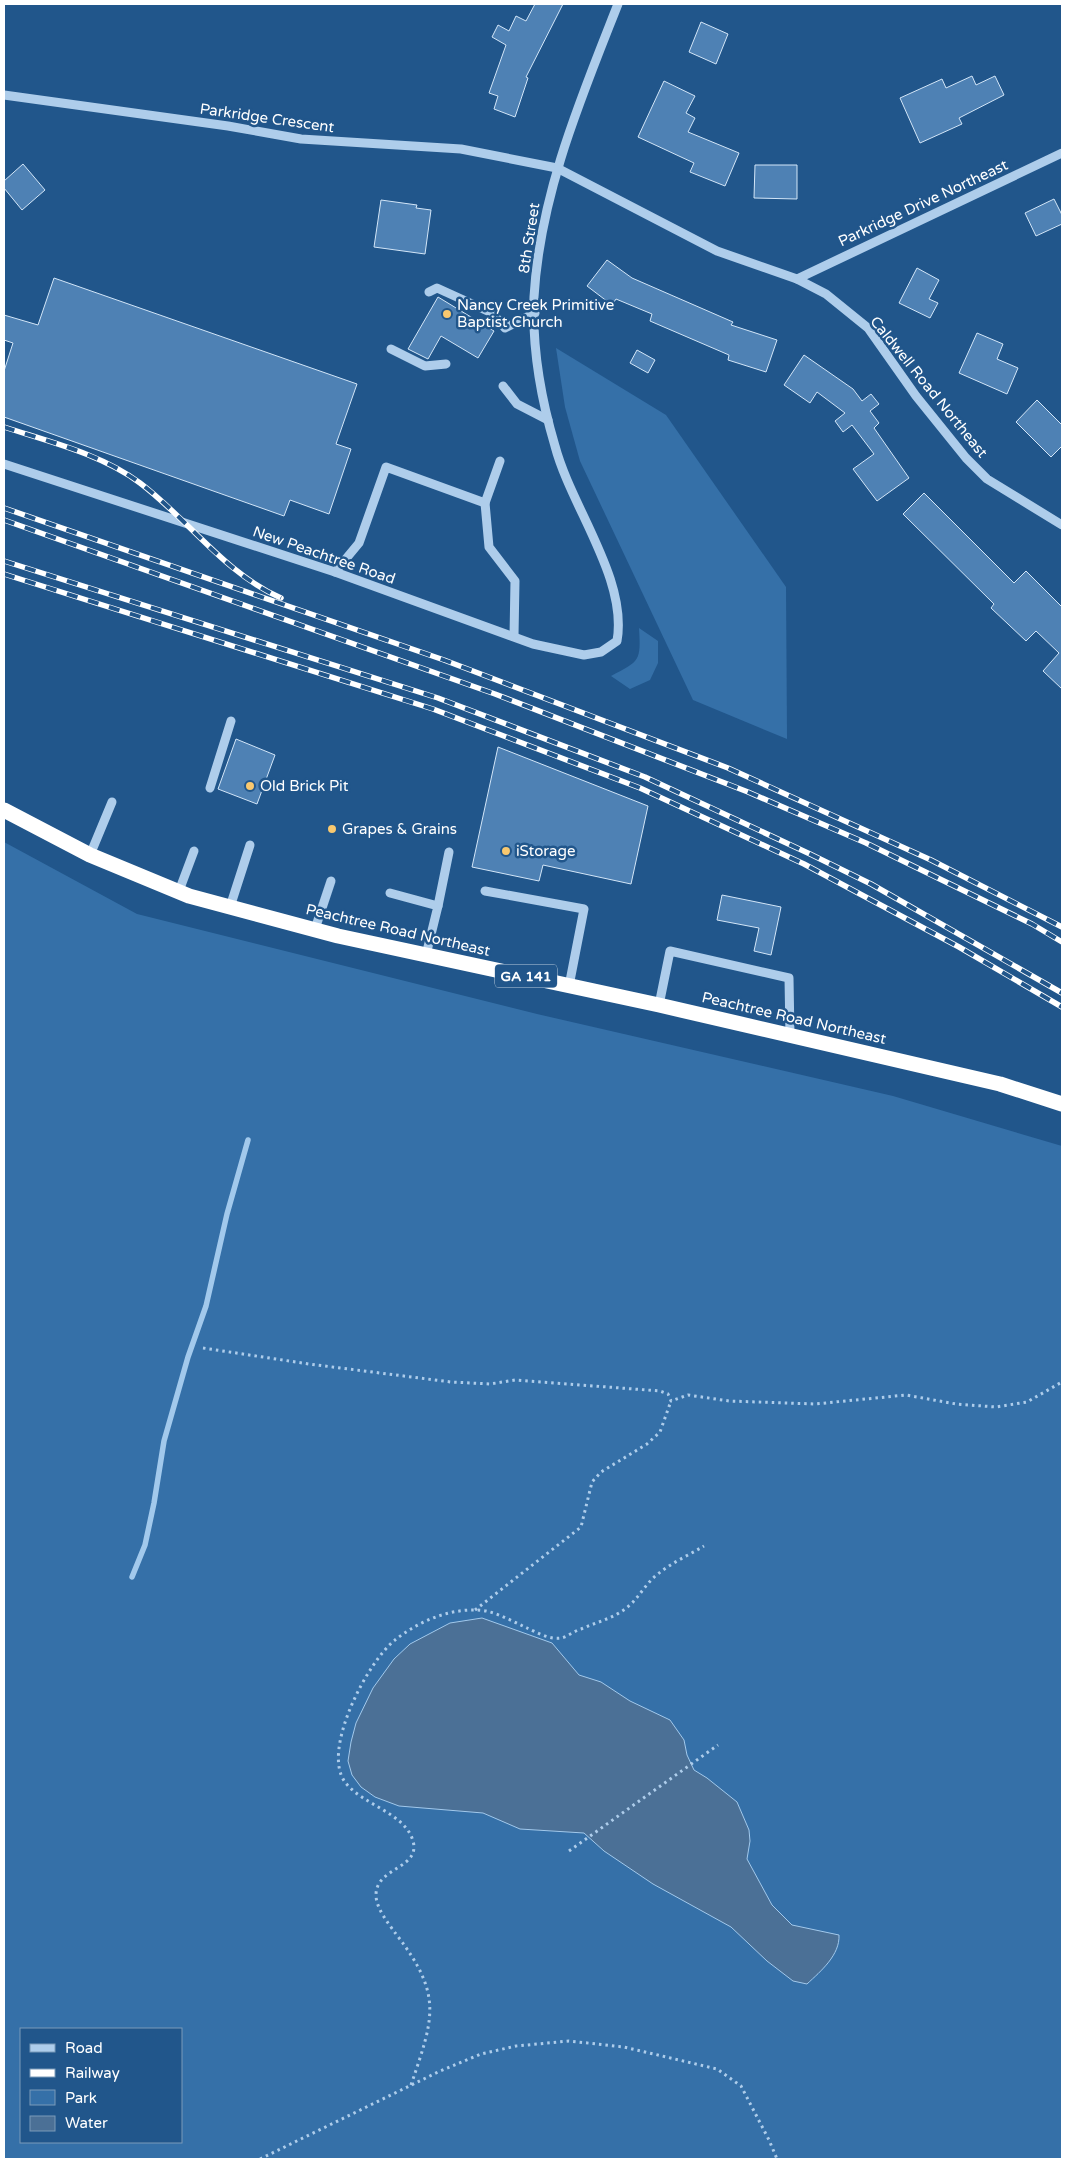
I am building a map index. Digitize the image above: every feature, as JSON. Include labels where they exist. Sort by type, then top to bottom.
[{"type":"highway","name":"Peachtree Road Northeast","points":[[4,810],[90,854],[179,891],[230,907],[315,930],[659,1005],[1000,1084],[1062,1104]]},
{"type":"street","name":"8th Street","points":[[618,4],[557,168],[542,233],[534,297],[537,364],[555,448],[569,487],[614,590],[620,624]]},
{"type":"street","name":"Parkridge Crescent","points":[[4,95],[218,125],[302,139],[462,149],[557,168]]},
{"type":"street","name":"Parkridge Drive Northeast","points":[[797,279],[1062,154]]},
{"type":"street","name":"Caldwell Road Northeast","points":[[557,168],[717,252],[797,279],[826,294],[868,328],[916,396],[966,458],[987,479],[1062,525]]},
{"type":"street","points":[[429,292],[437,288],[492,313],[505,328],[535,313]]},
{"type":"street","points":[[391,349],[425,366],[446,364]]},
{"type":"street","points":[[503,386],[517,404],[548,420]]},
{"type":"street","points":[[500,461],[485,503],[489,547],[515,581],[514,636]]},
{"type":"street","name":"New Peachtree Road","points":[[4,464],[334,572],[533,644],[584,655],[601,652],[617,641],[620,624]]},
{"type":"street","points":[[334,572],[359,543],[386,467],[485,503]]},
{"type":"street","points":[[210,788],[230,721]]},
{"type":"street","points":[[90,854],[112,802]]},
{"type":"street","points":[[230,907],[250,845]]},
{"type":"street","points":[[179,891],[194,851]]},
{"type":"street","points":[[426,955],[449,852]]},
{"type":"street","points":[[315,930],[331,881]]},
{"type":"street","points":[[485,890],[584,909],[569,986]]},
{"type":"street","points":[[390,893],[438,906]]},
{"type":"street","points":[[659,1005],[670,951],[789,978],[790,1036]]},
{"type":"path","points":[[203,1348],[451,1382],[490,1384],[516,1380],[660,1391],[668,1394],[671,1401],[660,1432],[647,1444],[601,1472],[592,1482],[581,1527],[475,1610]]},
{"type":"path","points":[[671,1401],[688,1395],[729,1401],[815,1404],[906,1395],[956,1404],[996,1406],[1027,1402],[1062,1382]]},
{"type":"path","points":[[411,2086],[428,2036],[431,2011],[429,1992],[422,1971],[386,1920],[376,1898],[376,1887],[383,1876],[406,1864],[411,1858],[414,1850],[412,1838],[404,1825],[357,1794],[344,1781],[339,1769],[338,1753],[349,1711],[362,1682],[374,1663],[395,1640],[424,1622],[448,1614],[475,1610],[489,1612],[541,1634],[561,1638],[620,1614],[659,1573],[704,1546]]},
{"type":"path","points":[[569,1851],[718,1745]]},
{"type":"path","points":[[260,2159],[481,2054],[516,2046],[569,2041],[624,2047],[717,2069],[742,2086],[777,2159]]},
{"type":"green space","points":[[556,348],[666,415],[786,587],[787,739],[693,700],[580,461],[565,407]]},
{"type":"green space","points":[[639,628],[658,641],[658,663],[650,680],[630,689],[611,676],[628,667],[637,659],[640,647]]},
{"type":"green space","points":[[4,842],[137,914],[537,1014],[893,1096],[1062,1146],[1062,2159],[4,2159]]},
{"type":"water","points":[[482,1618],[552,1643],[579,1675],[601,1682],[630,1701],[670,1720],[684,1740],[687,1755],[694,1770],[737,1802],[749,1830],[750,1841],[747,1859],[772,1905],[792,1925],[839,1935],[833,1956],[824,1968],[807,1984],[793,1981],[767,1961],[731,1927],[653,1884],[604,1851],[584,1833],[520,1829],[483,1813],[399,1806],[375,1797],[361,1787],[352,1775],[348,1761],[356,1723],[373,1688],[394,1659],[410,1644],[450,1623]]},
{"type":"building","points":[[535,4],[563,4],[526,77],[528,78],[515,117],[494,109],[498,96],[489,93],[506,45],[492,37],[498,25],[509,31],[516,16],[526,21]]},
{"type":"building","points":[[701,22],[728,34],[716,64],[689,52]]},
{"type":"building","points":[[972,76],[976,85],[995,76],[1004,95],[959,118],[962,124],[920,143],[900,98],[942,79],[946,88]]},
{"type":"building","points":[[664,81],[695,96],[686,113],[695,118],[688,132],[739,153],[725,186],[690,172],[694,163],[638,137]]},
{"type":"building","points":[[23,164],[45,190],[22,210],[4,188],[4,181]]},
{"type":"building","points":[[755,165],[797,165],[797,199],[754,198]]},
{"type":"building","points":[[1054,199],[1062,215],[1062,224],[1036,236],[1025,213]]},
{"type":"building","points":[[381,200],[417,205],[416,208],[431,210],[425,254],[374,247]]},
{"type":"building","points":[[607,260],[632,278],[733,322],[731,325],[777,340],[766,372],[728,360],[729,355],[650,321],[652,314],[616,299],[612,305],[587,286]]},
{"type":"building","points":[[917,268],[939,280],[929,299],[938,303],[930,318],[899,303]]},
{"type":"building","points":[[54,278],[357,384],[336,444],[351,449],[329,514],[290,500],[284,516],[4,417],[4,371],[13,343],[4,340],[4,315],[38,325]]},
{"type":"building","name":"Nancy Creek Primitive Baptist Church","points":[[438,297],[494,331],[478,358],[441,336],[428,359],[408,349]]},
{"type":"building","points":[[977,333],[1003,344],[997,359],[1018,368],[1007,394],[959,373]]},
{"type":"building","points":[[637,350],[655,360],[648,373],[630,363]]},
{"type":"building","points":[[804,355],[853,389],[862,401],[871,394],[879,404],[870,411],[879,423],[874,428],[909,478],[877,501],[853,469],[874,454],[852,425],[843,432],[835,421],[845,413],[817,392],[810,403],[784,385]]},
{"type":"building","points":[[1037,400],[1062,425],[1062,446],[1051,457],[1016,422]]},
{"type":"building","points":[[924,493],[1014,583],[1026,571],[1062,607],[1062,689],[1043,671],[1059,653],[1036,631],[1026,641],[991,608],[994,604],[903,514]]},
{"type":"building","points":[[236,739],[275,755],[257,804],[218,789]]},
{"type":"building","points":[[498,747],[648,806],[631,884],[543,865],[539,881],[472,867]]},
{"type":"building","points":[[722,895],[781,907],[771,955],[754,951],[759,928],[717,920]]},
{"type":"waterway","points":[[132,1577],[145,1545],[164,1441],[188,1357],[206,1306],[227,1214],[248,1140]]},
{"type":"railway","points":[[4,427],[92,456],[125,473],[158,498],[207,545],[242,575],[281,598]]},
{"type":"railway","points":[[4,508],[444,660],[728,768],[931,860],[1062,927]]},
{"type":"railway","points":[[4,520],[495,694],[748,792],[866,843],[1032,924],[1062,942]]},
{"type":"railway","points":[[4,561],[438,698],[645,777],[871,884],[1062,993]]},
{"type":"railway","points":[[4,574],[433,709],[640,788],[804,864],[959,947],[1062,1007]]},
{"type":"place","name":"Nancy Creek Primitive Baptist Church","points":[[447,314]]},
{"type":"place","name":"Old Brick Pit","points":[[250,786]]},
{"type":"place","name":"Grapes & Grains","points":[[332,829]]},
{"type":"place","name":"iStorage","points":[[506,851]]}]
